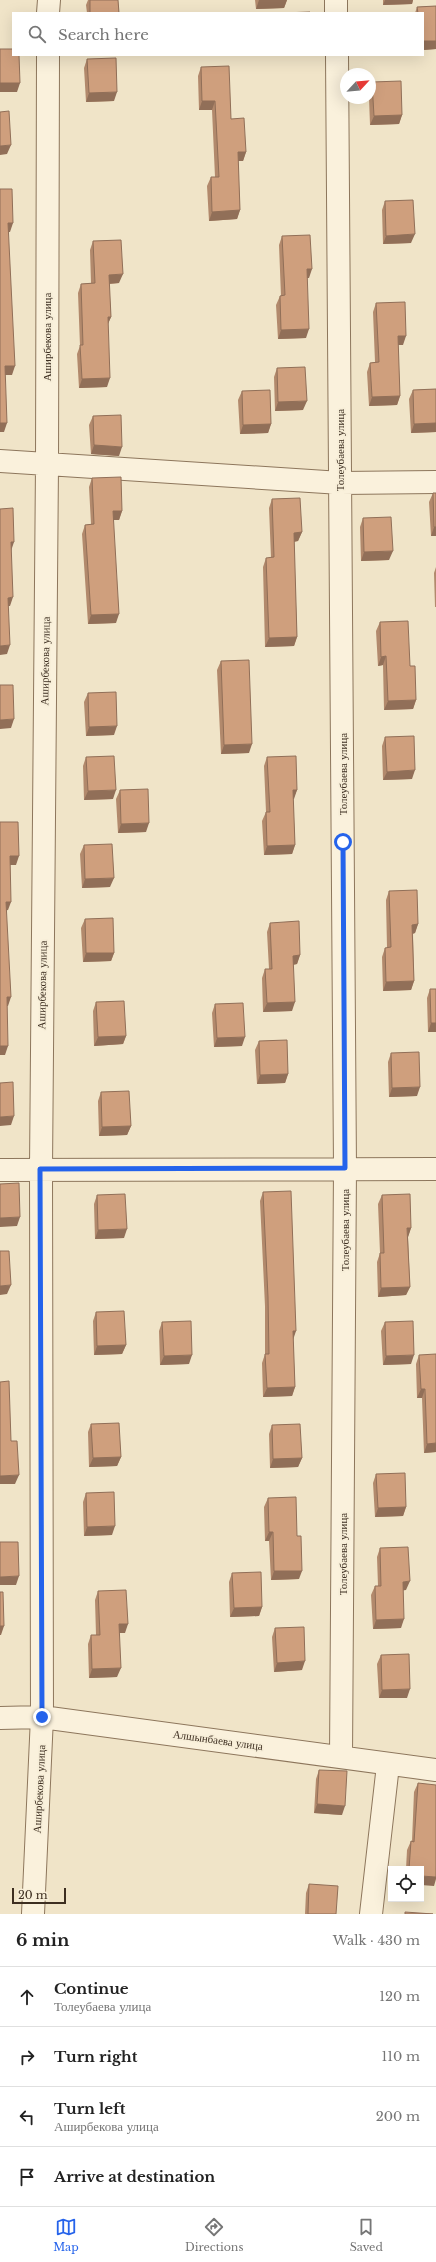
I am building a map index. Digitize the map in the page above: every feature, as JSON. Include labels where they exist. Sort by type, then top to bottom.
[{"type":"street","points":[[48,0],[48,12]]},
{"type":"street","points":[[336,0],[336,12]]},
{"type":"street","name":"Аширбекова улица","points":[[33,1914],[42,1717],[40,1169],[47,465],[48,56]]},
{"type":"street","name":"Толеубаева улица","points":[[337,56],[345,1168],[341,1756]]},
{"type":"street","points":[[0,461],[341,483],[436,482]]},
{"type":"street","points":[[0,1170],[345,1168],[436,1169]]},
{"type":"street","name":"Алшынбаева улица","points":[[0,1718],[42,1717],[341,1756],[388,1765],[436,1770]]},
{"type":"street","points":[[371,1914],[388,1765]]},
{"type":"building","points":[[90,0],[118,0],[119,12],[90,12]]},
{"type":"building","points":[[436,6],[436,41],[424,41],[424,12],[418,12],[417,7]]},
{"type":"building","points":[[0,49],[12,49],[12,56],[19,56],[20,83],[0,83]]},
{"type":"building","points":[[116,58],[117,92],[89,93],[87,59]]},
{"type":"building","points":[[229,66],[231,119],[244,118],[246,152],[238,152],[240,210],[212,212],[211,177],[219,177],[215,101],[202,101],[201,67]]},
{"type":"building","points":[[401,81],[402,115],[374,116],[373,104],[376,104],[376,82]]},
{"type":"building","points":[[9,111],[11,145],[0,146],[0,112]]},
{"type":"building","points":[[0,189],[12,189],[13,223],[8,223],[15,366],[5,366],[7,423],[0,423]]},
{"type":"building","points":[[413,200],[415,234],[386,236],[385,201]]},
{"type":"building","points":[[310,235],[312,269],[307,269],[309,329],[281,330],[280,296],[285,295],[282,236]]},
{"type":"building","points":[[121,240],[123,274],[109,275],[111,317],[108,317],[110,378],[82,379],[80,345],[83,345],[81,284],[95,283],[93,241]]},
{"type":"building","points":[[405,302],[406,336],[398,336],[400,396],[372,397],[370,363],[379,362],[376,303]]},
{"type":"building","points":[[305,367],[307,401],[278,402],[277,368]]},
{"type":"building","points":[[436,389],[436,423],[414,424],[413,390]]},
{"type":"building","points":[[270,390],[271,424],[243,425],[242,391]]},
{"type":"building","points":[[121,415],[122,447],[94,445],[93,416]]},
{"type":"building","points":[[121,477],[122,511],[113,511],[119,614],[91,615],[85,525],[94,524],[92,478]]},
{"type":"building","points":[[433,493],[436,493],[436,527],[434,527]]},
{"type":"building","points":[[300,498],[302,532],[294,533],[297,637],[269,638],[266,558],[274,557],[272,499]]},
{"type":"building","points":[[13,508],[14,542],[11,542],[13,597],[8,598],[10,645],[0,646],[0,509]]},
{"type":"building","points":[[391,517],[393,551],[364,552],[363,518]]},
{"type":"building","points":[[408,621],[410,666],[415,666],[416,700],[388,701],[386,656],[381,657],[380,622]]},
{"type":"building","points":[[249,660],[252,744],[224,745],[221,661]]},
{"type":"building","points":[[0,685],[13,685],[14,719],[0,720]]},
{"type":"building","points":[[116,692],[117,726],[89,727],[88,693]]},
{"type":"building","points":[[414,736],[415,770],[387,772],[385,737]]},
{"type":"building","points":[[114,756],[116,790],[88,791],[86,757]]},
{"type":"building","points":[[296,756],[297,790],[293,790],[295,845],[267,846],[266,812],[270,812],[267,757]]},
{"type":"building","points":[[148,789],[149,823],[121,824],[120,790]]},
{"type":"building","points":[[0,822],[18,822],[19,856],[10,856],[11,902],[6,902],[11,997],[7,997],[8,1046],[0,1046]]},
{"type":"building","points":[[112,844],[114,878],[85,879],[84,845]]},
{"type":"building","points":[[417,890],[418,924],[412,925],[414,981],[386,982],[385,948],[391,947],[389,891]]},
{"type":"building","points":[[113,918],[114,953],[86,953],[85,919]]},
{"type":"building","points":[[299,921],[300,955],[293,956],[295,1002],[267,1003],[265,969],[272,969],[270,923]]},
{"type":"building","points":[[430,989],[436,989],[436,1023],[431,1023]]},
{"type":"building","points":[[124,1001],[126,1036],[98,1037],[96,1002]]},
{"type":"building","points":[[243,1003],[245,1037],[217,1038],[215,1004]]},
{"type":"building","points":[[287,1040],[288,1074],[260,1075],[259,1041]]},
{"type":"building","points":[[419,1052],[420,1087],[392,1088],[391,1053]]},
{"type":"building","points":[[13,1082],[14,1116],[0,1117],[0,1083]]},
{"type":"building","points":[[129,1091],[131,1126],[102,1127],[101,1092]]},
{"type":"building","points":[[19,1183],[20,1217],[0,1218],[0,1184]]},
{"type":"building","points":[[291,1191],[296,1331],[293,1331],[295,1387],[267,1388],[265,1354],[269,1354],[268,1297],[263,1192]]},
{"type":"building","points":[[125,1194],[127,1229],[98,1230],[97,1195]]},
{"type":"building","points":[[410,1194],[411,1228],[407,1228],[410,1287],[381,1288],[380,1253],[384,1253],[382,1195]]},
{"type":"building","points":[[0,1251],[9,1251],[11,1285],[0,1286]]},
{"type":"building","points":[[124,1311],[126,1345],[97,1346],[96,1312]]},
{"type":"building","points":[[191,1321],[192,1355],[164,1356],[162,1322]]},
{"type":"building","points":[[413,1321],[414,1355],[386,1356],[385,1322]]},
{"type":"building","points":[[436,1354],[436,1443],[427,1444],[425,1389],[421,1389],[419,1355]]},
{"type":"building","points":[[9,1381],[11,1441],[17,1441],[19,1475],[0,1476],[0,1382]]},
{"type":"building","points":[[119,1423],[121,1457],[93,1458],[91,1424]]},
{"type":"building","points":[[300,1424],[302,1458],[273,1459],[272,1425]]},
{"type":"building","points":[[405,1473],[406,1507],[378,1508],[376,1474]]},
{"type":"building","points":[[114,1492],[115,1526],[87,1527],[86,1493]]},
{"type":"building","points":[[296,1497],[297,1536],[301,1536],[302,1571],[274,1571],[273,1532],[269,1532],[268,1498]]},
{"type":"building","points":[[0,1542],[18,1542],[19,1576],[0,1577]]},
{"type":"building","points":[[408,1547],[410,1581],[403,1582],[404,1619],[376,1620],[375,1586],[381,1586],[380,1548]]},
{"type":"building","points":[[261,1572],[262,1607],[234,1608],[232,1573]]},
{"type":"building","points":[[126,1590],[128,1624],[119,1624],[121,1668],[92,1669],[91,1635],[100,1635],[98,1591]]},
{"type":"building","points":[[0,1592],[3,1592],[4,1626],[0,1626]]},
{"type":"building","points":[[304,1627],[305,1661],[277,1663],[275,1628]]},
{"type":"building","points":[[409,1654],[410,1689],[382,1690],[381,1655]]},
{"type":"building","points":[[319,1770],[347,1771],[345,1806],[317,1804]]},
{"type":"building","points":[[418,1783],[436,1785],[436,1877],[424,1876],[424,1866],[409,1866],[411,1841],[414,1842]]},
{"type":"building","points":[[309,1884],[338,1886],[336,1914],[308,1914]]},
{"type":"building","points":[[405,1912],[433,1914],[405,1914]]},
{"type":"route","points":[[42,1717],[40,1169],[345,1168],[343,842]]}]
